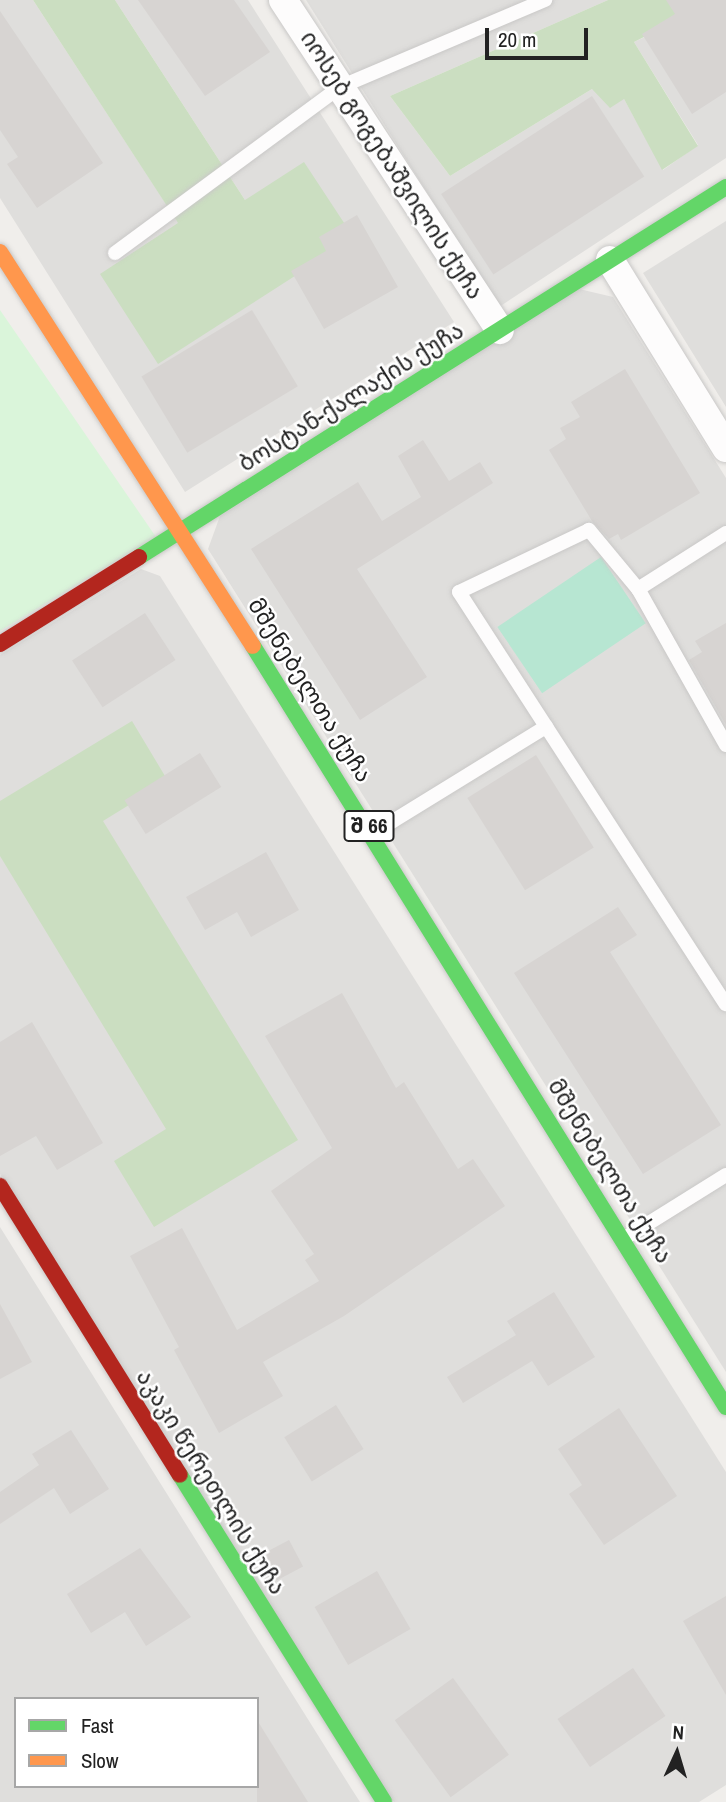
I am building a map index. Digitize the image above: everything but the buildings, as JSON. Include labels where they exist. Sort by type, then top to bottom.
[{"type":"street","name":"იოსებ გოგებაშვილის ქუჩა","points":[[283,0],[500,330]]},
{"type":"street","name":"ბოსტან-ქალაქის ქუჩა","points":[[0,644],[726,187]]},
{"type":"street","name":"მშენებელთა ქუჩა","points":[[0,252],[182,530],[373,833],[625,1238],[726,1407]]},
{"type":"street","points":[[610,260],[726,447]]},
{"type":"street","name":"აკაკი წერეთლის ქუჩა","points":[[0,1186],[384,1802]]},
{"type":"lane","points":[[115,253],[341,87],[545,0]]},
{"type":"lane","points":[[726,745],[638,589],[589,530],[459,592],[726,1004]]},
{"type":"lane","points":[[638,589],[726,533]]},
{"type":"lane","points":[[373,833],[546,727]]},
{"type":"lane","points":[[625,1238],[726,1175]]},
{"type":"shaded area","points":[[0,0],[33,0],[179,224],[245,200],[115,0],[248,0],[454,322],[185,492],[0,198]]},
{"type":"shaded area","points":[[306,0],[608,0],[390,96],[450,176],[592,89],[624,99],[663,170],[698,145],[634,42],[726,0],[726,158],[499,307]]},
{"type":"shaded area","points":[[726,221],[726,407],[643,273]]},
{"type":"shaded area","points":[[579,289],[613,297],[726,478],[726,1372],[208,549],[220,516]]},
{"type":"shaded area","points":[[141,569],[160,576],[726,1472],[726,1785],[699,1802],[394,1802],[0,1174],[0,655]]},
{"type":"shaded area","points":[[0,1227],[360,1802],[0,1802]]},
{"type":"green space","points":[[33,0],[115,0],[245,200],[304,162],[354,238],[158,364],[100,274],[178,223]]},
{"type":"green space","points":[[608,0],[718,0],[634,42],[698,146],[662,170],[624,99],[610,108],[592,89],[450,176],[390,96]]},
{"type":"green space","points":[[0,310],[156,537],[0,631]]},
{"type":"green space","points":[[601,557],[646,623],[542,693],[497,627]]},
{"type":"green space","points":[[132,721],[168,781],[103,821],[298,1140],[154,1227],[114,1161],[166,1129],[0,856],[0,801]]},
{"type":"traffic: fast","points":[[139,557],[726,187]]},
{"type":"traffic: fast","points":[[253,646],[726,1407]]},
{"type":"traffic: fast","points":[[180,1475],[384,1802]]},
{"type":"traffic: slow","points":[[0,252],[253,646]]},
{"type":"traffic: jam","points":[[0,644],[139,557]]},
{"type":"traffic: jam","points":[[0,1186],[180,1475]]}]
